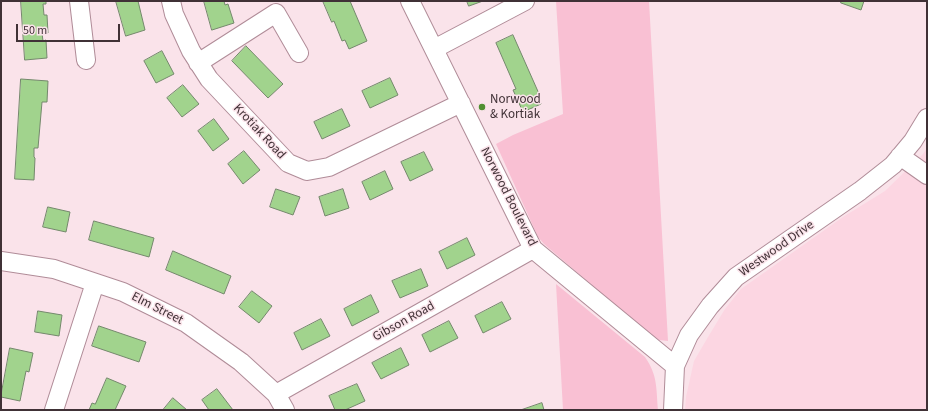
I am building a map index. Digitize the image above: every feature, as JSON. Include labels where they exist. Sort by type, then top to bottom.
[{"type":"street","points":[[79,1],[86,60]]},
{"type":"street","name":"Krotiak Road","points":[[171,1],[174,14],[191,51],[209,79],[288,163],[307,171],[328,167],[461,104]]},
{"type":"street","name":"Norwood Boulevard","points":[[410,1],[533,249],[675,366]]},
{"type":"street","points":[[434,49],[525,1]]},
{"type":"street","points":[[198,63],[276,13],[299,53]]},
{"type":"street","name":"Westwood Drive","points":[[673,410],[675,366],[689,335],[710,306],[736,277],[860,191],[893,165],[913,141],[927,118]]},
{"type":"street","points":[[900,156],[927,175]]},
{"type":"street","name":"Gibson Road","points":[[276,394],[533,249]]},
{"type":"street","name":"Elm Street","points":[[1,261],[54,269],[123,292],[186,323],[241,362],[276,394],[285,410]]},
{"type":"street","points":[[54,410],[96,283]]},
{"type":"shaded area","points":[[556,1],[649,1],[668,341],[659,340],[648,333],[544,244],[538,237],[496,144],[513,135],[563,114]]},
{"type":"shaded area","points":[[927,148],[927,410],[685,410],[686,397],[694,361],[725,309],[741,289],[843,217],[885,191],[923,154]]},
{"type":"shaded area","points":[[556,284],[645,357],[654,376],[658,410],[563,410]]},
{"type":"building","points":[[21,1],[46,1],[46,4],[43,4],[44,15],[47,15],[48,33],[42,33],[43,41],[46,40],[47,58],[25,60]]},
{"type":"building","points":[[116,1],[138,1],[145,30],[126,36]]},
{"type":"building","points":[[204,1],[224,1],[225,5],[228,4],[234,23],[212,30]]},
{"type":"building","points":[[323,1],[350,1],[367,41],[349,49],[345,40],[342,41],[334,21],[332,22]]},
{"type":"building","points":[[467,1],[483,1],[469,6]]},
{"type":"building","points":[[841,1],[864,1],[861,10],[841,3]]},
{"type":"building","points":[[513,35],[540,96],[538,97],[541,104],[523,112],[513,90],[516,89],[496,43]]},
{"type":"building","points":[[246,46],[283,84],[268,98],[232,61]]},
{"type":"building","points":[[162,51],[174,74],[156,83],[144,61]]},
{"type":"building","points":[[390,78],[398,95],[370,108],[362,91]]},
{"type":"building","points":[[21,79],[48,81],[47,102],[42,102],[38,148],[34,148],[34,180],[15,179]]},
{"type":"building","points":[[183,85],[199,104],[182,117],[167,98]]},
{"type":"building","points":[[342,109],[350,126],[322,139],[314,122]]},
{"type":"building","points":[[214,119],[229,139],[213,151],[198,131]]},
{"type":"building","points":[[244,151],[260,170],[243,184],[228,164]]},
{"type":"building","points":[[424,152],[433,170],[410,181],[401,162]]},
{"type":"building","points":[[385,171],[393,189],[370,200],[362,182]]},
{"type":"building","points":[[276,189],[300,197],[293,215],[270,207]]},
{"type":"building","points":[[343,189],[349,208],[325,216],[319,197]]},
{"type":"building","points":[[48,207],[70,212],[66,232],[43,227]]},
{"type":"building","points":[[94,221],[154,238],[149,257],[89,240]]},
{"type":"building","points":[[467,238],[475,255],[447,269],[439,252]]},
{"type":"building","points":[[173,251],[231,276],[224,294],[166,270]]},
{"type":"building","points":[[421,269],[428,286],[400,298],[392,281]]},
{"type":"building","points":[[252,291],[272,306],[259,323],[239,307]]},
{"type":"building","points":[[371,295],[379,312],[352,326],[344,309]]},
{"type":"building","points":[[502,302],[511,319],[483,333],[475,316]]},
{"type":"building","points":[[38,311],[62,315],[59,336],[35,332]]},
{"type":"building","points":[[321,319],[330,336],[302,350],[294,333]]},
{"type":"building","points":[[449,321],[458,338],[430,352],[422,335]]},
{"type":"building","points":[[99,326],[146,342],[139,362],[92,346]]},
{"type":"building","points":[[10,348],[33,353],[29,372],[26,371],[20,401],[1,397]]},
{"type":"building","points":[[401,348],[409,365],[381,379],[372,363]]},
{"type":"building","points":[[107,378],[126,386],[115,410],[89,410],[92,403],[95,404]]},
{"type":"building","points":[[357,384],[365,401],[345,410],[335,410],[329,396]]},
{"type":"building","points":[[217,389],[233,410],[209,410],[202,400]]},
{"type":"building","points":[[173,398],[187,410],[163,410]]},
{"type":"building","points":[[542,403],[544,410],[521,410]]},
{"type":"place","name":"Norwood & Kortiak","points":[[482,107]]}]
